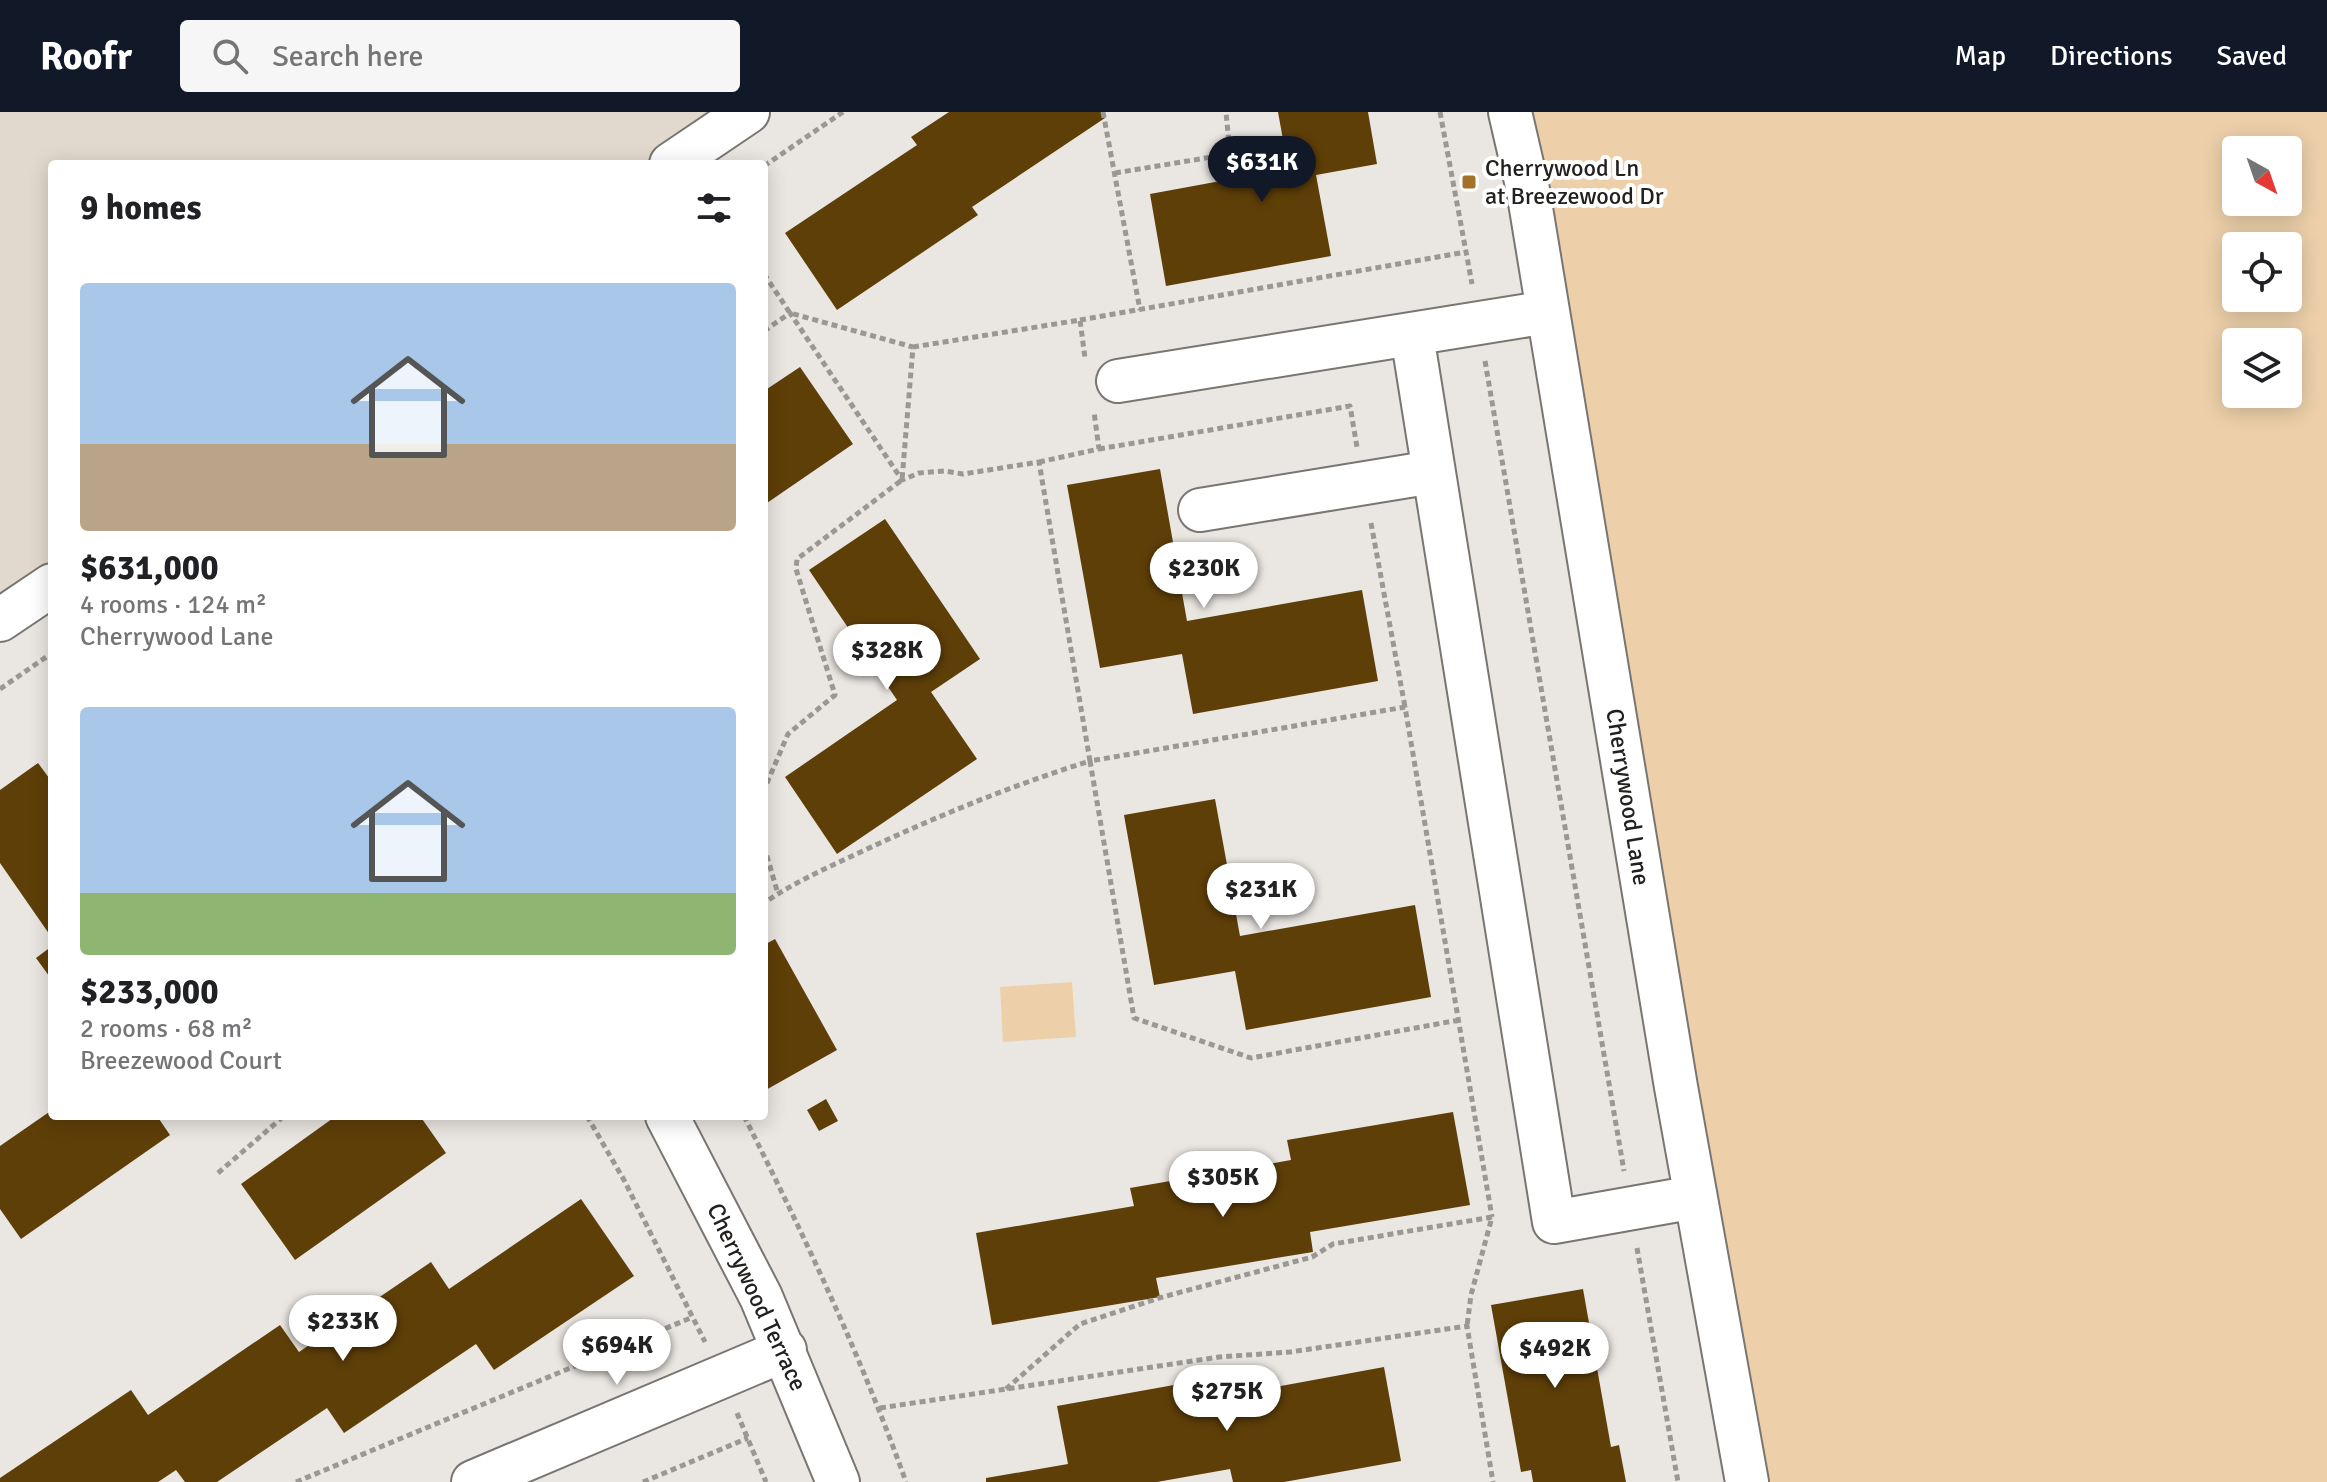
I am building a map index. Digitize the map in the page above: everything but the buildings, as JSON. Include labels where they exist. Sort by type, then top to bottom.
[{"type":"street","points":[[677,160],[748,112]]},
{"type":"street","name":"Cherrywood Lane","points":[[1510,112],[1528,190],[1695,1197],[1747,1482]]},
{"type":"street","points":[[1099,384],[1548,312]]},
{"type":"street","points":[[1412,335],[1554,1222],[1695,1197]]},
{"type":"street","points":[[1200,510],[1433,472]]},
{"type":"street","points":[[0,620],[48,588]]},
{"type":"street","name":"Cherrywood Terrace","points":[[669,1120],[761,1297],[838,1482]]},
{"type":"street","points":[[473,1482],[785,1350]]},
{"type":"path","points":[[768,163],[843,112]]},
{"type":"path","points":[[1103,112],[1140,310]]},
{"type":"path","points":[[1115,173],[1230,154],[1226,112]]},
{"type":"path","points":[[1440,112],[1678,1482]]},
{"type":"path","points":[[790,313],[913,347],[1466,252]]},
{"type":"path","points":[[768,280],[902,480]]},
{"type":"path","points":[[768,328],[790,313]]},
{"type":"path","points":[[768,781],[788,734],[835,695],[796,569],[797,559],[902,480],[919,473],[945,471],[963,474],[1099,449],[1099,384],[1080,320]]},
{"type":"path","points":[[902,480],[913,347]]},
{"type":"path","points":[[1039,462],[1134,1018],[1251,1058],[1459,1020]]},
{"type":"path","points":[[0,689],[48,656]]},
{"type":"path","points":[[768,900],[792,884],[905,831],[1020,783],[1090,761],[1405,707],[1492,1217],[1471,1295],[1467,1326],[1493,1482]]},
{"type":"path","points":[[768,860],[778,894]]},
{"type":"path","points":[[218,1173],[279,1120]]},
{"type":"path","points":[[296,1482],[693,1317],[624,1180],[589,1120]]},
{"type":"path","points":[[746,1120],[795,1216],[880,1408],[906,1482]]},
{"type":"path","points":[[1006,1389],[1080,1324],[1159,1298],[1312,1257],[1333,1244],[1492,1217]]},
{"type":"path","points":[[880,1408],[1219,1357],[1290,1352],[1467,1326]]},
{"type":"path","points":[[643,1482],[748,1438]]},
{"type":"shaded area","points":[[0,112],[748,112],[677,160],[48,160],[48,588],[0,620]]},
{"type":"shaded area","points":[[1510,112],[2327,112],[2327,1482],[1747,1482]]},
{"type":"shaded area","points":[[1072,982],[1076,1037],[1003,1042],[1000,987]]},
{"type":"place","name":"Cherrywood Ln at Breezewood Dr","points":[[1469,182]]}]
